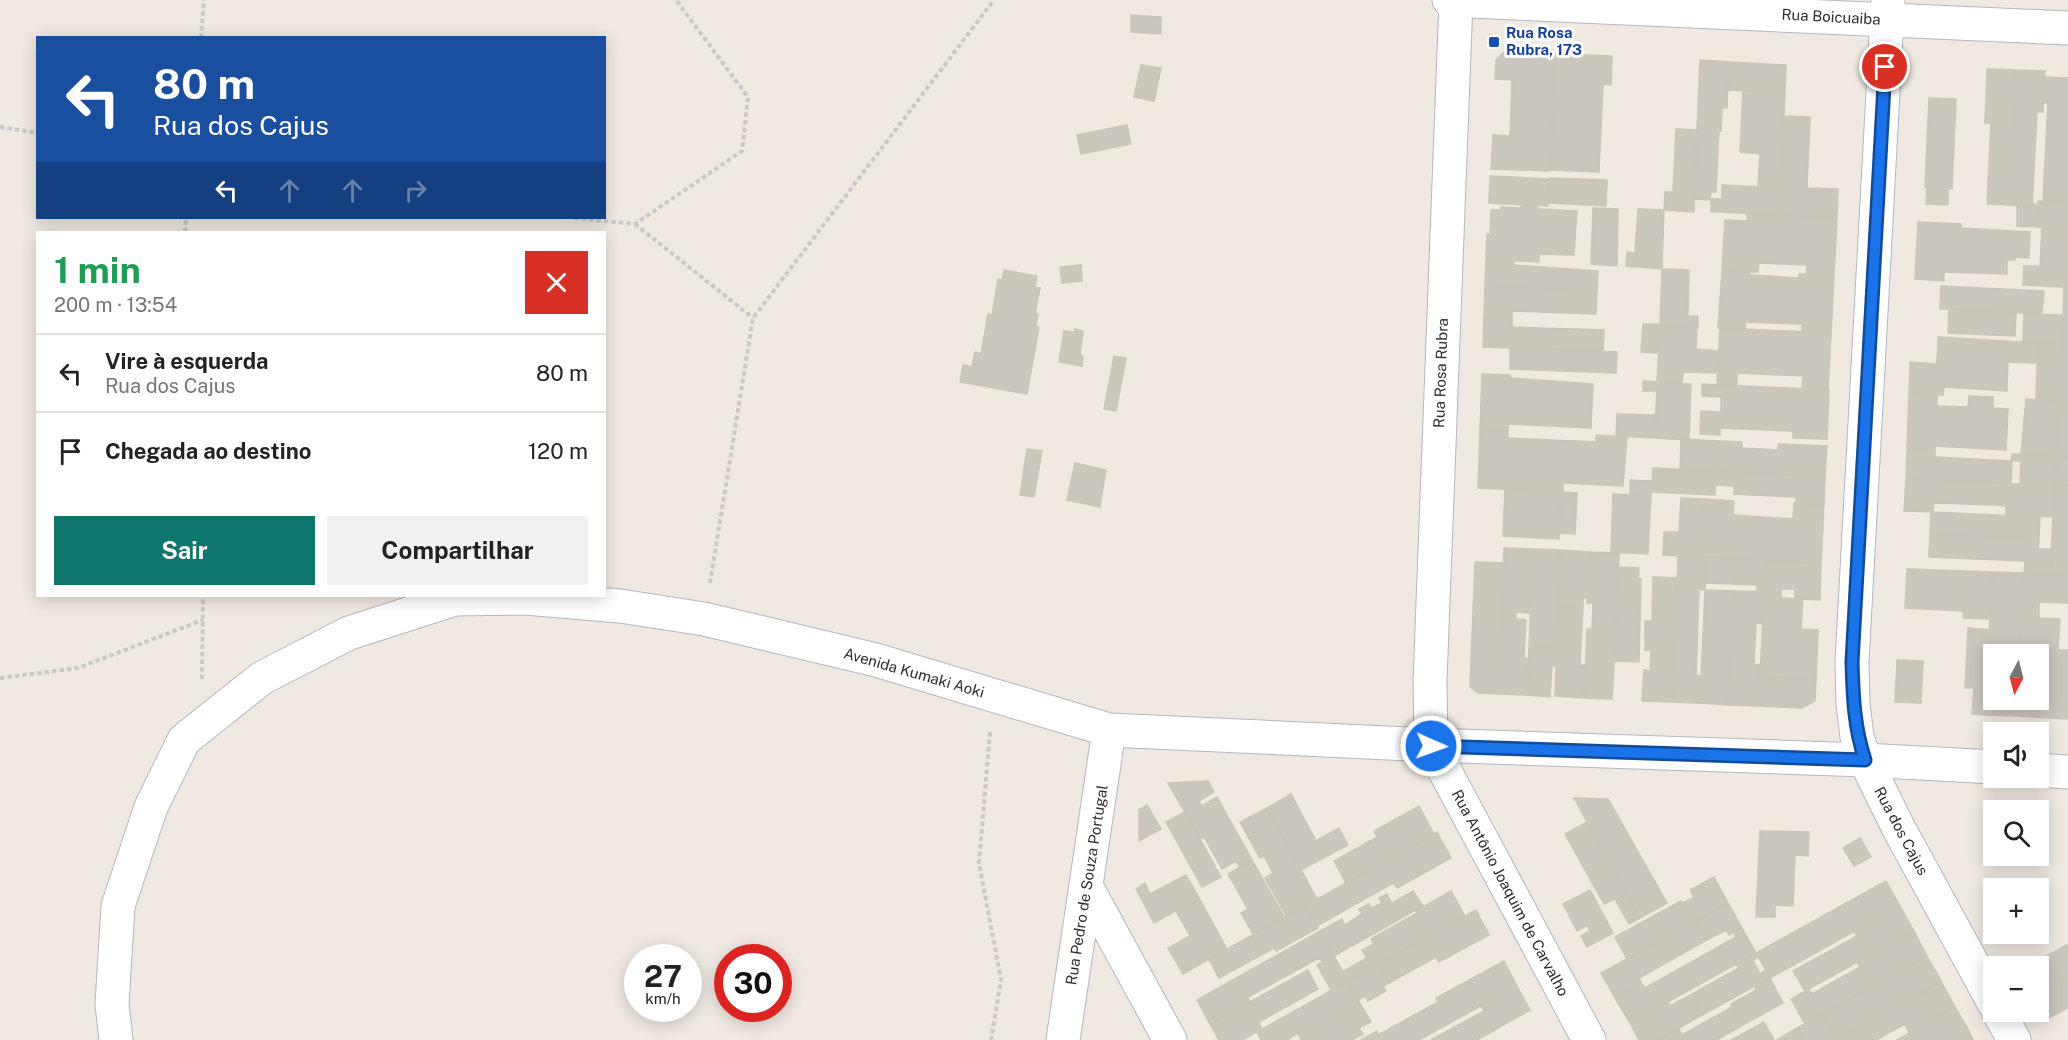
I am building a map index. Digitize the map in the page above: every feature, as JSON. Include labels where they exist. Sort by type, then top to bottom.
[{"type":"street","name":"Rua Boicuaiba","points":[[1449,0],[1888,10],[2068,28]]},
{"type":"street","name":"Rua Rosa Rubra","points":[[1431,746],[1430,681],[1456,0]]},
{"type":"street","name":"Rua dos Cajus","points":[[1888,10],[1852,662],[1853,704],[1857,737],[1865,760],[1898,827],[1983,983]]},
{"type":"street","name":"Avenida Kumaki Aoki","points":[[116,1040],[112,1004],[118,906],[152,807],[184,740],[262,678],[349,633],[455,599],[525,598],[620,606],[704,619],[876,660],[1110,730],[1431,746],[1865,760],[1983,766]]},
{"type":"street","name":"Rua Pedro de Souza Portugal","points":[[1063,1040],[1110,730]]},
{"type":"street","name":"Rua Antônio Joaquim de Carvalho","points":[[1431,746],[1589,1040]]},
{"type":"street","points":[[2049,771],[2068,772]]},
{"type":"street","points":[[1087,888],[1170,1040]]},
{"type":"street","points":[[2004,1022],[2014,1040]]},
{"type":"path","points":[[201,36],[204,0]]},
{"type":"path","points":[[635,224],[742,151],[748,97],[676,0]]},
{"type":"path","points":[[704,619],[753,318],[994,0]]},
{"type":"path","points":[[0,128],[36,133]]},
{"type":"path","points":[[584,219],[635,224],[753,318]]},
{"type":"path","points":[[201,727],[204,597]]},
{"type":"path","points":[[0,678],[78,668],[203,620]]},
{"type":"path","points":[[991,1040],[1001,980],[979,863],[993,696]]},
{"type":"building","points":[[1131,15],[1161,17],[1161,34],[1131,32]]},
{"type":"building","points":[[1505,51],[1555,54],[1550,171],[1491,169],[1493,135],[1510,136],[1512,80],[1495,79],[1496,60]]},
{"type":"building","points":[[1555,54],[1612,56],[1611,85],[1603,84],[1599,172],[1550,170]]},
{"type":"building","points":[[1700,60],[1729,62],[1727,108],[1722,108],[1721,131],[1719,131],[1716,192],[1711,192],[1710,200],[1694,199]]},
{"type":"building","points":[[1729,62],[1786,65],[1785,93],[1728,90]]},
{"type":"building","points":[[1141,65],[1161,68],[1154,101],[1134,97]]},
{"type":"building","points":[[1987,69],[2016,70],[2010,205],[1987,204],[1991,123],[1985,123]]},
{"type":"building","points":[[2016,70],[2045,71],[2043,112],[2037,112],[2032,207],[2010,205]]},
{"type":"building","points":[[2045,77],[2068,78],[2068,202],[2043,200],[2048,103],[2043,103]]},
{"type":"building","points":[[1743,90],[1785,93],[1781,188],[1758,187],[1760,154],[1740,152]]},
{"type":"building","points":[[1929,98],[1956,99],[1952,189],[1948,189],[1948,205],[1926,204]]},
{"type":"building","points":[[1784,116],[1810,117],[1807,188],[1838,189],[1837,218],[1779,215]]},
{"type":"building","points":[[1127,125],[1131,144],[1081,154],[1077,135]]},
{"type":"building","points":[[1676,129],[1697,130],[1694,212],[1664,210],[1665,192],[1673,192]]},
{"type":"building","points":[[1490,176],[1549,179],[1548,206],[1489,203]]},
{"type":"building","points":[[1550,178],[1607,180],[1606,206],[1549,203]]},
{"type":"building","points":[[1722,185],[1781,188],[1779,215],[1721,212]]},
{"type":"building","points":[[1711,199],[1721,199],[1721,212],[1711,212]]},
{"type":"building","points":[[2038,201],[2068,202],[2067,228],[2037,227]]},
{"type":"building","points":[[2033,204],[2038,204],[2037,227],[2017,226],[2017,206],[2032,207]]},
{"type":"building","points":[[1521,205],[1538,205],[1538,209],[1577,211],[1574,255],[1539,254],[1539,262],[1486,259],[1491,210],[1501,210],[1501,207],[1521,208]]},
{"type":"building","points":[[1593,208],[1618,209],[1617,266],[1591,264]]},
{"type":"building","points":[[1638,209],[1664,210],[1662,269],[1626,266],[1627,252],[1635,253]]},
{"type":"building","points":[[1747,214],[1837,218],[1834,276],[1806,274],[1807,265],[1759,263],[1758,272],[1722,271],[1725,220],[1747,221]]},
{"type":"building","points":[[1918,222],[1961,224],[1961,228],[2030,232],[2029,258],[2015,257],[2015,260],[2007,260],[2007,274],[1944,272],[1944,281],[1915,279]]},
{"type":"building","points":[[2042,227],[2067,228],[2064,287],[2023,285],[2024,266],[2040,266]]},
{"type":"building","points":[[2067,228],[2068,287],[2064,287]]},
{"type":"building","points":[[1486,259],[1514,261],[1513,265],[1598,271],[1597,292],[1485,285]]},
{"type":"building","points":[[1081,265],[1082,281],[1062,283],[1060,267]]},
{"type":"building","points":[[1662,269],[1689,270],[1688,316],[1698,316],[1698,328],[1660,326]]},
{"type":"building","points":[[1004,270],[1037,276],[1035,287],[1040,288],[1035,314],[1038,314],[1036,326],[1039,327],[1027,394],[960,382],[963,365],[972,367],[975,352],[981,354],[988,314],[992,315],[998,279],[1002,280]]},
{"type":"building","points":[[1722,271],[1799,278],[1799,274],[1834,276],[1831,333],[1802,331],[1802,324],[1745,322],[1745,330],[1718,328]]},
{"type":"building","points":[[1485,285],[1597,292],[1596,314],[1512,311],[1512,318],[1484,317]]},
{"type":"building","points":[[1941,286],[2044,291],[2042,314],[1940,309]]},
{"type":"building","points":[[2064,287],[2068,287],[2068,344],[2062,344]]},
{"type":"building","points":[[1949,309],[2016,313],[2015,336],[1948,333]]},
{"type":"building","points":[[2024,313],[2063,315],[2062,344],[2023,342]]},
{"type":"building","points":[[1484,317],[1512,318],[1512,327],[1604,330],[1603,351],[1483,347]]},
{"type":"building","points":[[1643,324],[1660,324],[1658,353],[1641,352]]},
{"type":"building","points":[[1660,326],[1697,328],[1696,349],[1719,351],[1718,373],[1683,372],[1682,383],[1657,382]]},
{"type":"building","points":[[1720,328],[1831,333],[1828,389],[1802,388],[1803,376],[1737,373],[1737,385],[1717,385]]},
{"type":"building","points":[[1075,329],[1083,331],[1080,355],[1083,356],[1082,366],[1059,362],[1064,331],[1074,332]]},
{"type":"building","points":[[1938,337],[2038,343],[2037,363],[2008,362],[2007,391],[1944,387],[1943,395],[1909,394],[1910,362],[1937,364]]},
{"type":"building","points":[[2038,343],[2062,344],[2059,401],[2036,399]]},
{"type":"building","points":[[2062,344],[2068,344],[2068,401],[2059,401]]},
{"type":"building","points":[[1510,348],[1617,352],[1616,373],[1510,369]]},
{"type":"building","points":[[1114,356],[1126,358],[1116,411],[1104,409]]},
{"type":"building","points":[[1482,374],[1593,384],[1591,428],[1508,424],[1508,431],[1480,430]]},
{"type":"building","points":[[1643,381],[1657,382],[1657,391],[1643,391]]},
{"type":"building","points":[[1657,382],[1691,384],[1689,440],[1655,438]]},
{"type":"building","points":[[1702,384],[1829,390],[1827,439],[1793,438],[1793,431],[1720,428],[1720,435],[1700,434],[1701,411],[1721,412],[1721,397],[1702,396]]},
{"type":"building","points":[[1909,394],[1937,395],[1937,406],[1968,407],[1969,396],[1993,397],[1993,408],[2008,409],[2006,450],[1935,446],[1935,451],[1907,449]]},
{"type":"building","points":[[2026,399],[2059,401],[2057,456],[2021,454]]},
{"type":"building","points":[[2059,401],[2068,401],[2068,457],[2057,456]]},
{"type":"building","points":[[1617,414],[1656,415],[1655,438],[1616,436]]},
{"type":"building","points":[[1480,430],[1508,431],[1508,438],[1596,442],[1596,435],[1627,437],[1623,486],[1563,483],[1563,492],[1478,488]]},
{"type":"building","points":[[1681,439],[1718,441],[1716,471],[1680,469]]},
{"type":"building","points":[[1718,441],[1742,442],[1742,448],[1778,450],[1778,444],[1827,446],[1825,476],[1716,471]]},
{"type":"building","points":[[1027,449],[1042,451],[1034,497],[1020,495]]},
{"type":"building","points":[[1907,449],[1935,451],[1935,457],[2012,461],[2011,483],[1906,479]]},
{"type":"building","points":[[2012,454],[2057,456],[2055,485],[2020,484],[2021,461],[2011,461]]},
{"type":"building","points":[[2057,456],[2068,457],[2068,486],[2055,485]]},
{"type":"building","points":[[1075,463],[1106,470],[1100,507],[1067,500]]},
{"type":"building","points":[[1653,468],[1735,472],[1734,486],[1716,485],[1715,495],[1652,492]]},
{"type":"building","points":[[1735,472],[1825,476],[1824,505],[1796,504],[1796,497],[1734,494]]},
{"type":"building","points":[[1906,479],[2055,485],[2053,517],[2006,515],[2006,506],[1996,505],[1934,503],[1933,512],[1904,511]]},
{"type":"building","points":[[1630,480],[1652,481],[1651,496],[1630,495]]},
{"type":"building","points":[[2055,485],[2068,486],[2068,518],[2053,517]]},
{"type":"building","points":[[1505,489],[1561,492],[1559,539],[1503,536]]},
{"type":"building","points":[[1561,492],[1577,493],[1575,534],[1559,533]]},
{"type":"building","points":[[1613,494],[1651,496],[1648,554],[1611,552]]},
{"type":"building","points":[[1681,498],[1702,499],[1699,557],[1663,555],[1664,532],[1679,532]]},
{"type":"building","points":[[1702,499],[1734,501],[1733,515],[1793,519],[1794,503],[1824,505],[1821,563],[1699,557]]},
{"type":"building","points":[[1931,512],[2040,517],[2039,539],[1930,534]]},
{"type":"building","points":[[2053,517],[2068,518],[2068,575],[2050,575]]},
{"type":"building","points":[[1930,534],[2039,539],[2038,549],[2052,549],[2050,575],[2024,574],[2025,561],[1929,557]]},
{"type":"building","points":[[1504,548],[1533,549],[1530,613],[1502,612]]},
{"type":"building","points":[[1533,549],[1560,550],[1556,648],[1529,646]]},
{"type":"building","points":[[1560,550],[1590,552],[1587,598],[1583,598],[1583,607],[1558,606]]},
{"type":"building","points":[[1590,552],[1619,553],[1616,630],[1592,629],[1593,603],[1587,603]]},
{"type":"building","points":[[1678,556],[1706,557],[1705,590],[1677,588]]},
{"type":"building","points":[[1706,557],[1736,559],[1734,584],[1706,583]]},
{"type":"building","points":[[1736,559],[1766,560],[1764,592],[1757,591],[1757,585],[1734,584]]},
{"type":"building","points":[[1766,560],[1821,563],[1820,600],[1795,599],[1795,589],[1781,589],[1781,598],[1764,597]]},
{"type":"building","points":[[1475,562],[1504,563],[1499,694],[1478,693],[1470,687]]},
{"type":"building","points":[[1619,567],[1639,568],[1638,579],[1641,579],[1639,662],[1614,661]]},
{"type":"building","points":[[1907,569],[1965,571],[1964,611],[1905,608]]},
{"type":"building","points":[[1965,571],[1992,572],[1990,619],[1963,618]]},
{"type":"building","points":[[1992,572],[2022,573],[2018,644],[1989,644]]},
{"type":"building","points":[[2022,573],[2068,575],[2068,603],[2039,602],[2039,618],[2060,619],[2058,650],[2068,650],[2068,719],[2016,716],[2016,710],[2049,710],[2049,644],[2018,644]]},
{"type":"building","points":[[1653,577],[1677,578],[1672,702],[1642,701],[1644,670],[1650,671],[1651,650],[1645,650],[1645,621],[1652,621]]},
{"type":"building","points":[[1677,588],[1699,589],[1696,675],[1701,676],[1700,703],[1672,702]]},
{"type":"building","points":[[1705,590],[1734,591],[1728,705],[1700,703]]},
{"type":"building","points":[[1734,591],[1764,592],[1763,624],[1756,623],[1754,664],[1761,665],[1759,706],[1728,705]]},
{"type":"building","points":[[1764,597],[1803,599],[1801,629],[1818,630],[1816,680],[1760,677]]},
{"type":"building","points":[[1558,606],[1583,607],[1580,665],[1585,665],[1584,698],[1555,696]]},
{"type":"building","points":[[1502,612],[1516,612],[1516,619],[1526,620],[1524,658],[1528,659],[1527,695],[1499,694]]},
{"type":"building","points":[[1968,628],[1990,630],[1989,644],[1983,644],[1983,710],[1986,710],[1986,715],[1972,714],[1974,688],[1965,688]]},
{"type":"building","points":[[1587,629],[1616,630],[1612,699],[1584,698]]},
{"type":"building","points":[[1529,646],[1556,648],[1550,697],[1527,695]]},
{"type":"building","points":[[1897,660],[1923,661],[1921,703],[1895,702]]},
{"type":"building","points":[[1760,677],[1816,680],[1815,701],[1802,708],[1759,706]]},
{"type":"building","points":[[1986,710],[2016,710],[2016,716],[1986,715]]},
{"type":"building","points":[[1208,781],[1214,792],[1199,801],[1202,806],[1217,797],[1252,860],[1240,867],[1236,861],[1222,869],[1204,837],[1200,839],[1168,783]]},
{"type":"building","points":[[1291,794],[1316,841],[1339,828],[1348,845],[1301,870],[1267,808]]},
{"type":"building","points":[[1574,798],[1608,799],[1667,903],[1640,918]]},
{"type":"building","points":[[1147,805],[1161,829],[1139,841],[1139,810]]},
{"type":"building","points":[[1419,806],[1434,834],[1346,883],[1334,861],[1377,837],[1374,831]]},
{"type":"building","points":[[1267,808],[1317,899],[1286,916],[1265,878],[1273,873],[1264,856],[1260,858],[1240,822]]},
{"type":"building","points":[[1185,812],[1221,877],[1202,887],[1166,822]]},
{"type":"building","points":[[1587,822],[1640,918],[1629,924],[1615,899],[1604,904],[1565,834]]},
{"type":"building","points":[[1760,831],[1809,832],[1808,856],[1795,855],[1793,906],[1775,905],[1775,917],[1756,917]]},
{"type":"building","points":[[1437,832],[1451,858],[1397,888],[1393,883],[1317,926],[1305,906]]},
{"type":"building","points":[[1860,838],[1871,857],[1854,866],[1843,848]]},
{"type":"building","points":[[1252,860],[1284,917],[1253,934],[1241,913],[1248,909],[1228,874]]},
{"type":"building","points":[[1186,875],[1199,898],[1154,923],[1136,889],[1145,883],[1150,894]]},
{"type":"building","points":[[1714,877],[1728,903],[1627,959],[1615,937],[1681,901],[1683,903],[1694,897],[1690,890]]},
{"type":"building","points":[[1886,881],[1900,906],[1770,978],[1756,953]]},
{"type":"building","points":[[1590,890],[1613,933],[1587,947],[1581,936],[1590,931],[1587,925],[1577,931],[1563,904]]},
{"type":"building","points":[[1413,891],[1423,906],[1334,956],[1320,931],[1342,919],[1345,925],[1362,914],[1359,909],[1369,904],[1372,908],[1382,903],[1379,898],[1387,894],[1392,903]]},
{"type":"building","points":[[1451,891],[1465,916],[1383,961],[1371,939]]},
{"type":"building","points":[[1199,898],[1227,949],[1183,974],[1168,948],[1190,936],[1176,911]]},
{"type":"building","points":[[1728,903],[1742,928],[1729,935],[1726,930],[1705,941],[1695,922]]},
{"type":"building","points":[[1305,906],[1318,928],[1276,951],[1274,948],[1219,978],[1209,959]]},
{"type":"building","points":[[1900,906],[1914,931],[1805,991],[1793,971],[1857,936],[1854,932]]},
{"type":"building","points":[[1476,910],[1489,935],[1439,962],[1436,957],[1389,983],[1378,964]]},
{"type":"building","points":[[1695,922],[1705,941],[1639,978],[1642,984],[1615,998],[1601,973]]},
{"type":"building","points":[[1742,928],[1756,953],[1630,1023],[1615,998],[1642,984],[1645,988],[1736,937],[1734,933]]},
{"type":"building","points":[[1320,931],[1334,956],[1322,962],[1319,958],[1248,997],[1250,1002],[1210,1024],[1197,1000]]},
{"type":"building","points":[[1914,931],[1927,956],[1805,1024],[1791,999],[1809,989],[1812,994],[1860,967],[1857,962]]},
{"type":"building","points":[[1374,944],[1383,961],[1348,981],[1342,972],[1367,958],[1362,950]]},
{"type":"building","points":[[2068,944],[2068,977],[2049,987],[2049,956],[2046,956]]},
{"type":"building","points":[[1756,953],[1758,957],[1753,960],[1760,974],[1765,970],[1770,978],[1704,1014],[1692,994],[1739,968],[1736,964]]},
{"type":"building","points":[[1334,956],[1348,981],[1331,990],[1317,965]]},
{"type":"building","points":[[1927,956],[1941,981],[1837,1040],[1823,1014]]},
{"type":"building","points":[[1504,961],[1517,986],[1419,1040],[1381,1040],[1378,1035],[1438,1002],[1436,998]]},
{"type":"building","points":[[1378,964],[1389,983],[1383,986],[1386,991],[1368,1001],[1366,996],[1358,1000],[1348,981]]},
{"type":"building","points":[[1308,970],[1318,989],[1259,1022],[1262,1029],[1242,1040],[1219,1040],[1210,1024]]},
{"type":"building","points":[[2068,977],[2068,1008],[2049,1018],[2049,987]]},
{"type":"building","points":[[1770,978],[1783,1003],[1743,1025],[1731,1004],[1756,990],[1755,986]]},
{"type":"building","points":[[1348,981],[1361,1005],[1301,1039],[1298,1033],[1287,1040],[1261,1040],[1257,1032]]},
{"type":"building","points":[[1941,981],[1955,1007],[1939,1016],[1925,991]]},
{"type":"building","points":[[1517,986],[1530,1010],[1477,1040],[1431,1040],[1484,1011],[1481,1006]]},
{"type":"building","points":[[1925,991],[1939,1016],[1909,1033],[1905,1024],[1876,1040],[1836,1040]]},
{"type":"building","points":[[1692,994],[1704,1014],[1658,1040],[1639,1040],[1630,1023],[1668,1002],[1670,1006]]},
{"type":"building","points":[[1361,1005],[1371,1022],[1359,1028],[1363,1034],[1352,1040],[1300,1040]]},
{"type":"building","points":[[1732,1007],[1743,1025],[1717,1040],[1658,1040],[1679,1029],[1682,1035]]},
{"type":"building","points":[[1955,1007],[1969,1031],[1953,1040],[1897,1040]]},
{"type":"building","points":[[1823,1014],[1837,1040],[1804,1040],[1797,1028]]},
{"type":"building","points":[[1764,1022],[1774,1040],[1731,1040]]},
{"type":"building","points":[[1797,1028],[1804,1040],[1777,1040]]},
{"type":"building","points":[[1377,1031],[1381,1040],[1361,1040]]},
{"type":"building","points":[[1969,1031],[1973,1040],[1954,1039]]},
{"type":"place","name":"Rua Rosa Rubra, 173","points":[[1494,42]]},
{"type":"route","points":[[1431,746],[1865,760],[1857,737],[1852,662],[1885,67]]}]
